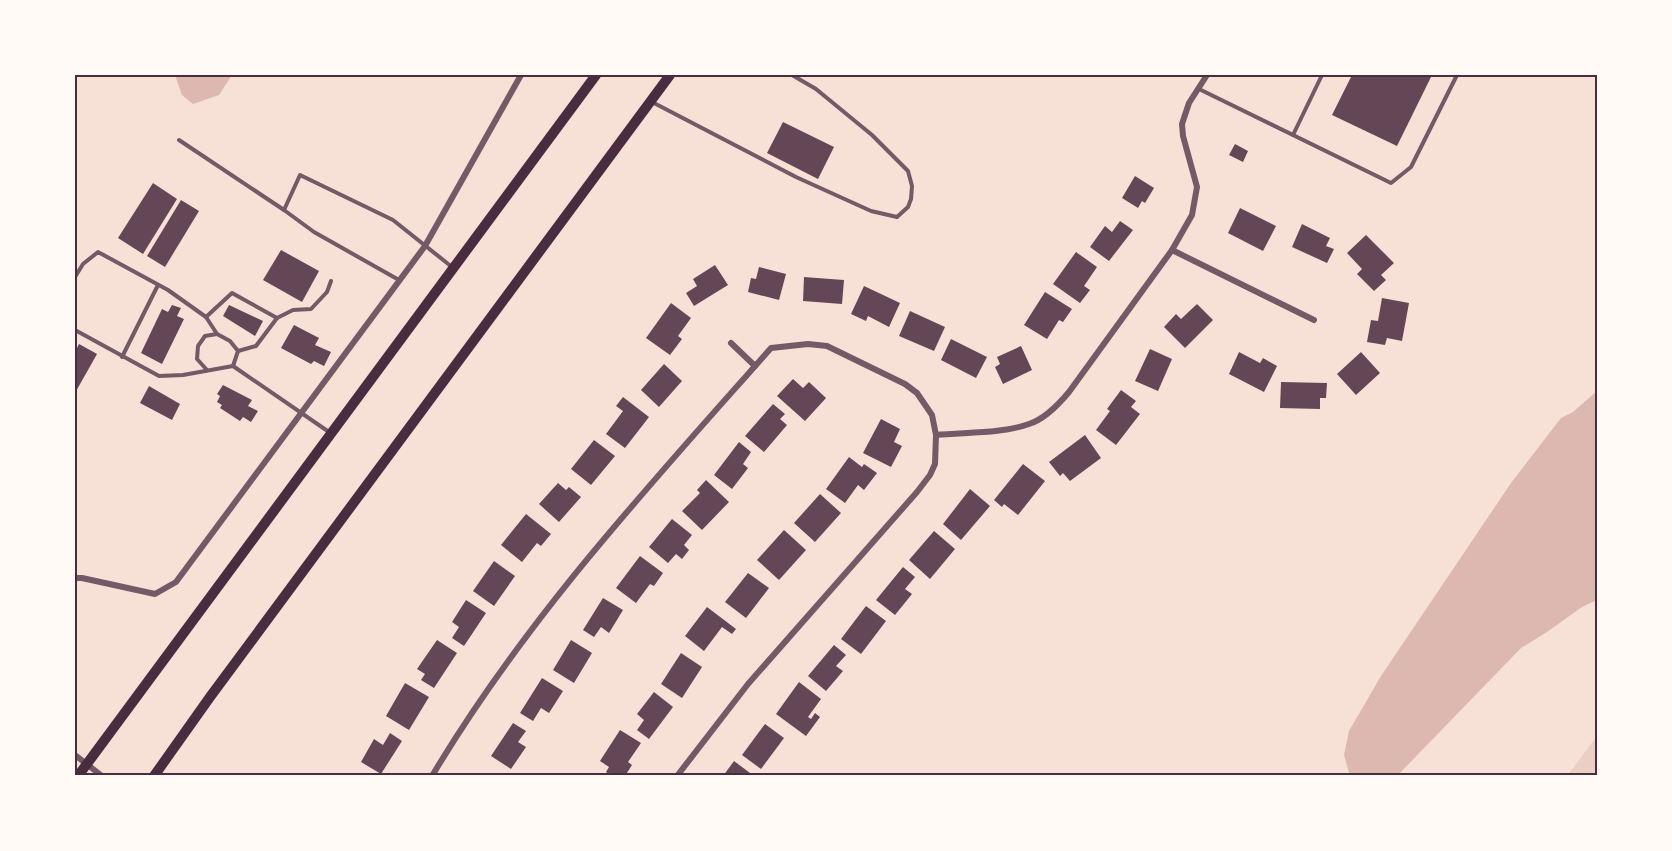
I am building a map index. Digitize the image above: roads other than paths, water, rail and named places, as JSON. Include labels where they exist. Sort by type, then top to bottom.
[{"type":"main road","points":[[78,776],[596,75]]},
{"type":"main road","points":[[154,776],[670,75]]},
{"type":"street","points":[[75,578],[155,594],[176,582],[425,246],[521,75]]},
{"type":"street","points":[[936,435],[996,430],[1031,424],[1053,409],[1069,392],[1172,250],[1192,215],[1197,187],[1183,136],[1182,124],[1189,103],[1207,75]]},
{"type":"street","points":[[1172,250],[1314,320]]},
{"type":"street","points":[[731,343],[755,366]]},
{"type":"street","points":[[432,776],[471,714],[557,594],[626,511],[771,348],[808,344],[836,349],[905,384],[917,393],[932,415],[936,435],[935,464],[917,492],[748,684],[677,776]]},
{"type":"street","points":[[75,755],[102,776]]},
{"type":"lane","points":[[651,102],[796,177],[871,211],[897,217],[908,207],[911,199],[912,186],[908,171],[872,135],[816,89],[792,75]]},
{"type":"lane","points":[[1293,135],[1323,75]]},
{"type":"lane","points":[[1198,89],[1391,183],[1411,167],[1457,75]]},
{"type":"lane","points":[[179,140],[314,232],[400,280]]},
{"type":"lane","points":[[284,210],[300,175],[393,220],[453,267]]},
{"type":"lane","points":[[75,277],[83,264],[98,252],[158,285],[206,317],[217,334],[230,341],[238,351]]},
{"type":"lane","points":[[238,351],[256,346],[278,318],[293,310],[311,309],[327,292],[331,280]]},
{"type":"lane","points":[[122,357],[158,285]]},
{"type":"lane","points":[[206,317],[232,293],[278,318]]},
{"type":"lane","points":[[75,330],[159,376],[183,375],[233,366],[330,433]]},
{"type":"lane","points":[[207,370],[197,359],[198,346],[205,336],[217,334]]},
{"type":"lane","points":[[233,366],[238,351]]}]
